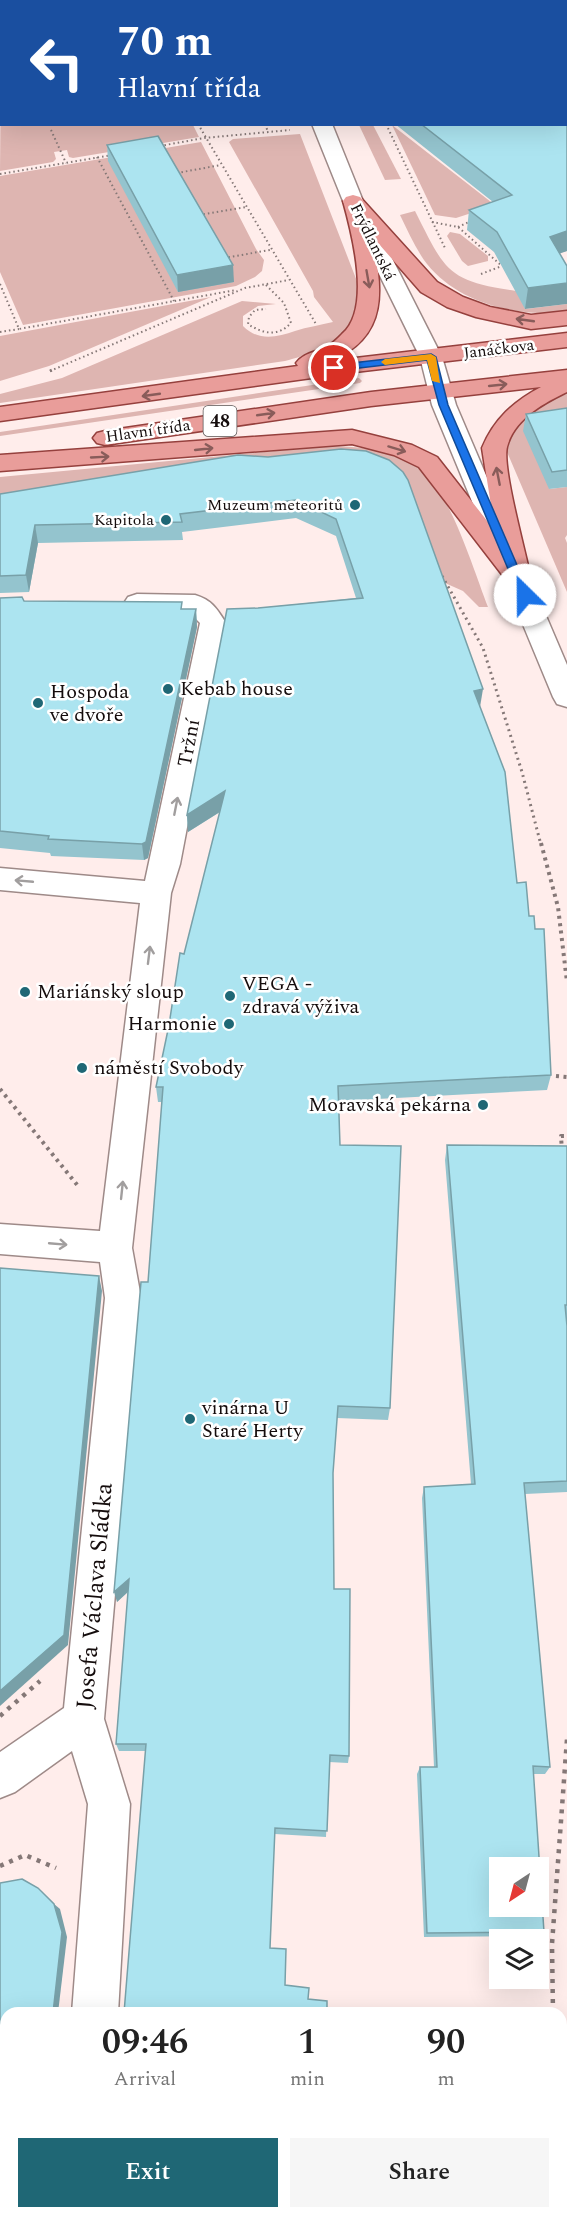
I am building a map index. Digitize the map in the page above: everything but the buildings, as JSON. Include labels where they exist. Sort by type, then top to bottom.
[{"type":"main road","points":[[353,201],[429,287],[455,302],[484,312],[531,322],[567,318]]},
{"type":"main road","name":"48","points":[[250,381],[327,357],[356,337],[368,316],[370,288],[353,201]]},
{"type":"main road","name":"Janáčkova","points":[[431,357],[567,340]]},
{"type":"main road","name":"Hlavní třída","points":[[0,414],[431,357]]},
{"type":"main road","name":"Janáčkova","points":[[440,392],[567,377]]},
{"type":"main road","points":[[516,574],[493,450],[504,426],[522,408],[567,383]]},
{"type":"main road","name":"Hlavní třída","points":[[0,454],[360,400],[440,392]]},
{"type":"main road","name":"48","points":[[0,463],[352,437],[403,450],[428,462],[516,574]]},
{"type":"street","name":"Frýdlantská","points":[[323,126],[353,201],[431,357],[440,392],[567,697]]},
{"type":"street","name":"Tržní","points":[[113,603],[195,604],[205,610],[213,623],[165,864],[156,893]]},
{"type":"street","points":[[0,879],[156,893]]},
{"type":"street","name":"Josefa Václava Sládka","points":[[95,2007],[108,1804],[83,1719],[123,1298],[115,1248],[156,893]]},
{"type":"street","points":[[0,1239],[115,1248]]},
{"type":"street","points":[[0,1777],[83,1719]]},
{"type":"path","points":[[199,126],[270,250],[317,325]]},
{"type":"path","points":[[151,148],[204,138],[267,132],[266,126]]},
{"type":"path","points":[[387,126],[446,250]]},
{"type":"path","points":[[51,130],[66,163]]},
{"type":"path","points":[[0,174],[119,153]]},
{"type":"path","points":[[97,157],[174,301]]},
{"type":"path","points":[[171,174],[220,165]]},
{"type":"path","points":[[195,216],[246,207]]},
{"type":"path","points":[[432,222],[458,226],[476,219]]},
{"type":"path","points":[[468,223],[473,228]]},
{"type":"path","points":[[458,226],[502,266]]},
{"type":"path","points":[[220,259],[270,250]]},
{"type":"path","points":[[472,277],[508,264]]},
{"type":"path","points":[[0,332],[290,280]]},
{"type":"path","points":[[0,284],[19,329]]},
{"type":"path","points":[[265,285],[284,303],[291,323],[285,330],[272,334],[258,331],[248,324],[249,317],[255,310],[266,309]]},
{"type":"path","points":[[45,373],[245,288]]},
{"type":"path","points":[[0,300],[6,298]]},
{"type":"path","points":[[441,574],[483,648],[522,772],[558,907],[567,982]]},
{"type":"path","points":[[556,1076],[567,1077]]},
{"type":"path","points":[[0,1089],[73,1179],[115,1248]]},
{"type":"path","points":[[563,1161],[561,1136],[567,1136]]},
{"type":"path","points":[[553,2007],[552,1944],[567,1739]]},
{"type":"shaded area","points":[[0,126],[194,126],[199,137],[73,158],[69,157],[67,150],[54,152],[56,159],[53,162],[0,171]]},
{"type":"shaded area","points":[[359,126],[374,126],[401,179],[385,180]]},
{"type":"shaded area","points":[[392,126],[491,202],[490,207],[456,218],[435,215]]},
{"type":"shaded area","points":[[300,134],[360,289],[353,320],[338,340],[315,352],[285,361],[0,403],[0,394],[62,378],[242,301],[276,304],[258,306],[243,316],[243,326],[262,336],[282,335],[333,322],[314,297],[313,291],[229,142],[233,139]]},
{"type":"shaded area","points":[[201,142],[256,249],[264,260],[262,271],[236,286],[23,325],[0,272],[0,176]]},
{"type":"shaded area","points":[[415,211],[442,260],[461,277],[475,283],[516,291],[526,309],[567,304],[567,313],[510,310],[473,298],[456,289],[440,278],[427,264],[412,240],[400,215]]},
{"type":"shaded area","points":[[450,232],[460,234],[488,256],[488,261],[468,266],[462,261],[447,236]]},
{"type":"shaded area","points":[[211,297],[49,366],[0,381],[0,336]]},
{"type":"shaded area","points":[[359,378],[362,381],[360,383],[0,436],[0,432]]},
{"type":"shaded area","points":[[567,394],[567,424],[549,489],[567,487],[567,535],[565,538],[567,543],[567,592],[507,452],[515,431],[528,415],[537,408]]},
{"type":"shaded area","points":[[327,446],[364,448],[390,454],[402,458],[423,471],[443,497],[452,515],[488,607],[479,607],[463,591],[445,583],[414,517],[0,513],[0,477]]},
{"type":"slow traffic","points":[[385,362],[431,357],[437,381]]},
{"type":"place","name":"Muzeum meteoritů","points":[[355,505]]},
{"type":"place","name":"Kapitola","points":[[166,520]]},
{"type":"place","name":"Kebab house","points":[[168,689]]},
{"type":"place","name":"Hospoda ve dvoře","points":[[38,703]]},
{"type":"place","name":"Mariánský sloup","points":[[25,992]]},
{"type":"place","name":"VEGA - zdravá výživa","points":[[230,996]]},
{"type":"place","name":"Harmonie","points":[[229,1024]]},
{"type":"place","name":"náměstí Svobody","points":[[82,1068]]},
{"type":"place","name":"Moravská pekárna","points":[[483,1105]]},
{"type":"place","name":"vinárna U Staré Herty","points":[[190,1419]]},
{"type":"route","points":[[334,368],[431,357],[444,405],[525,595]]}]
